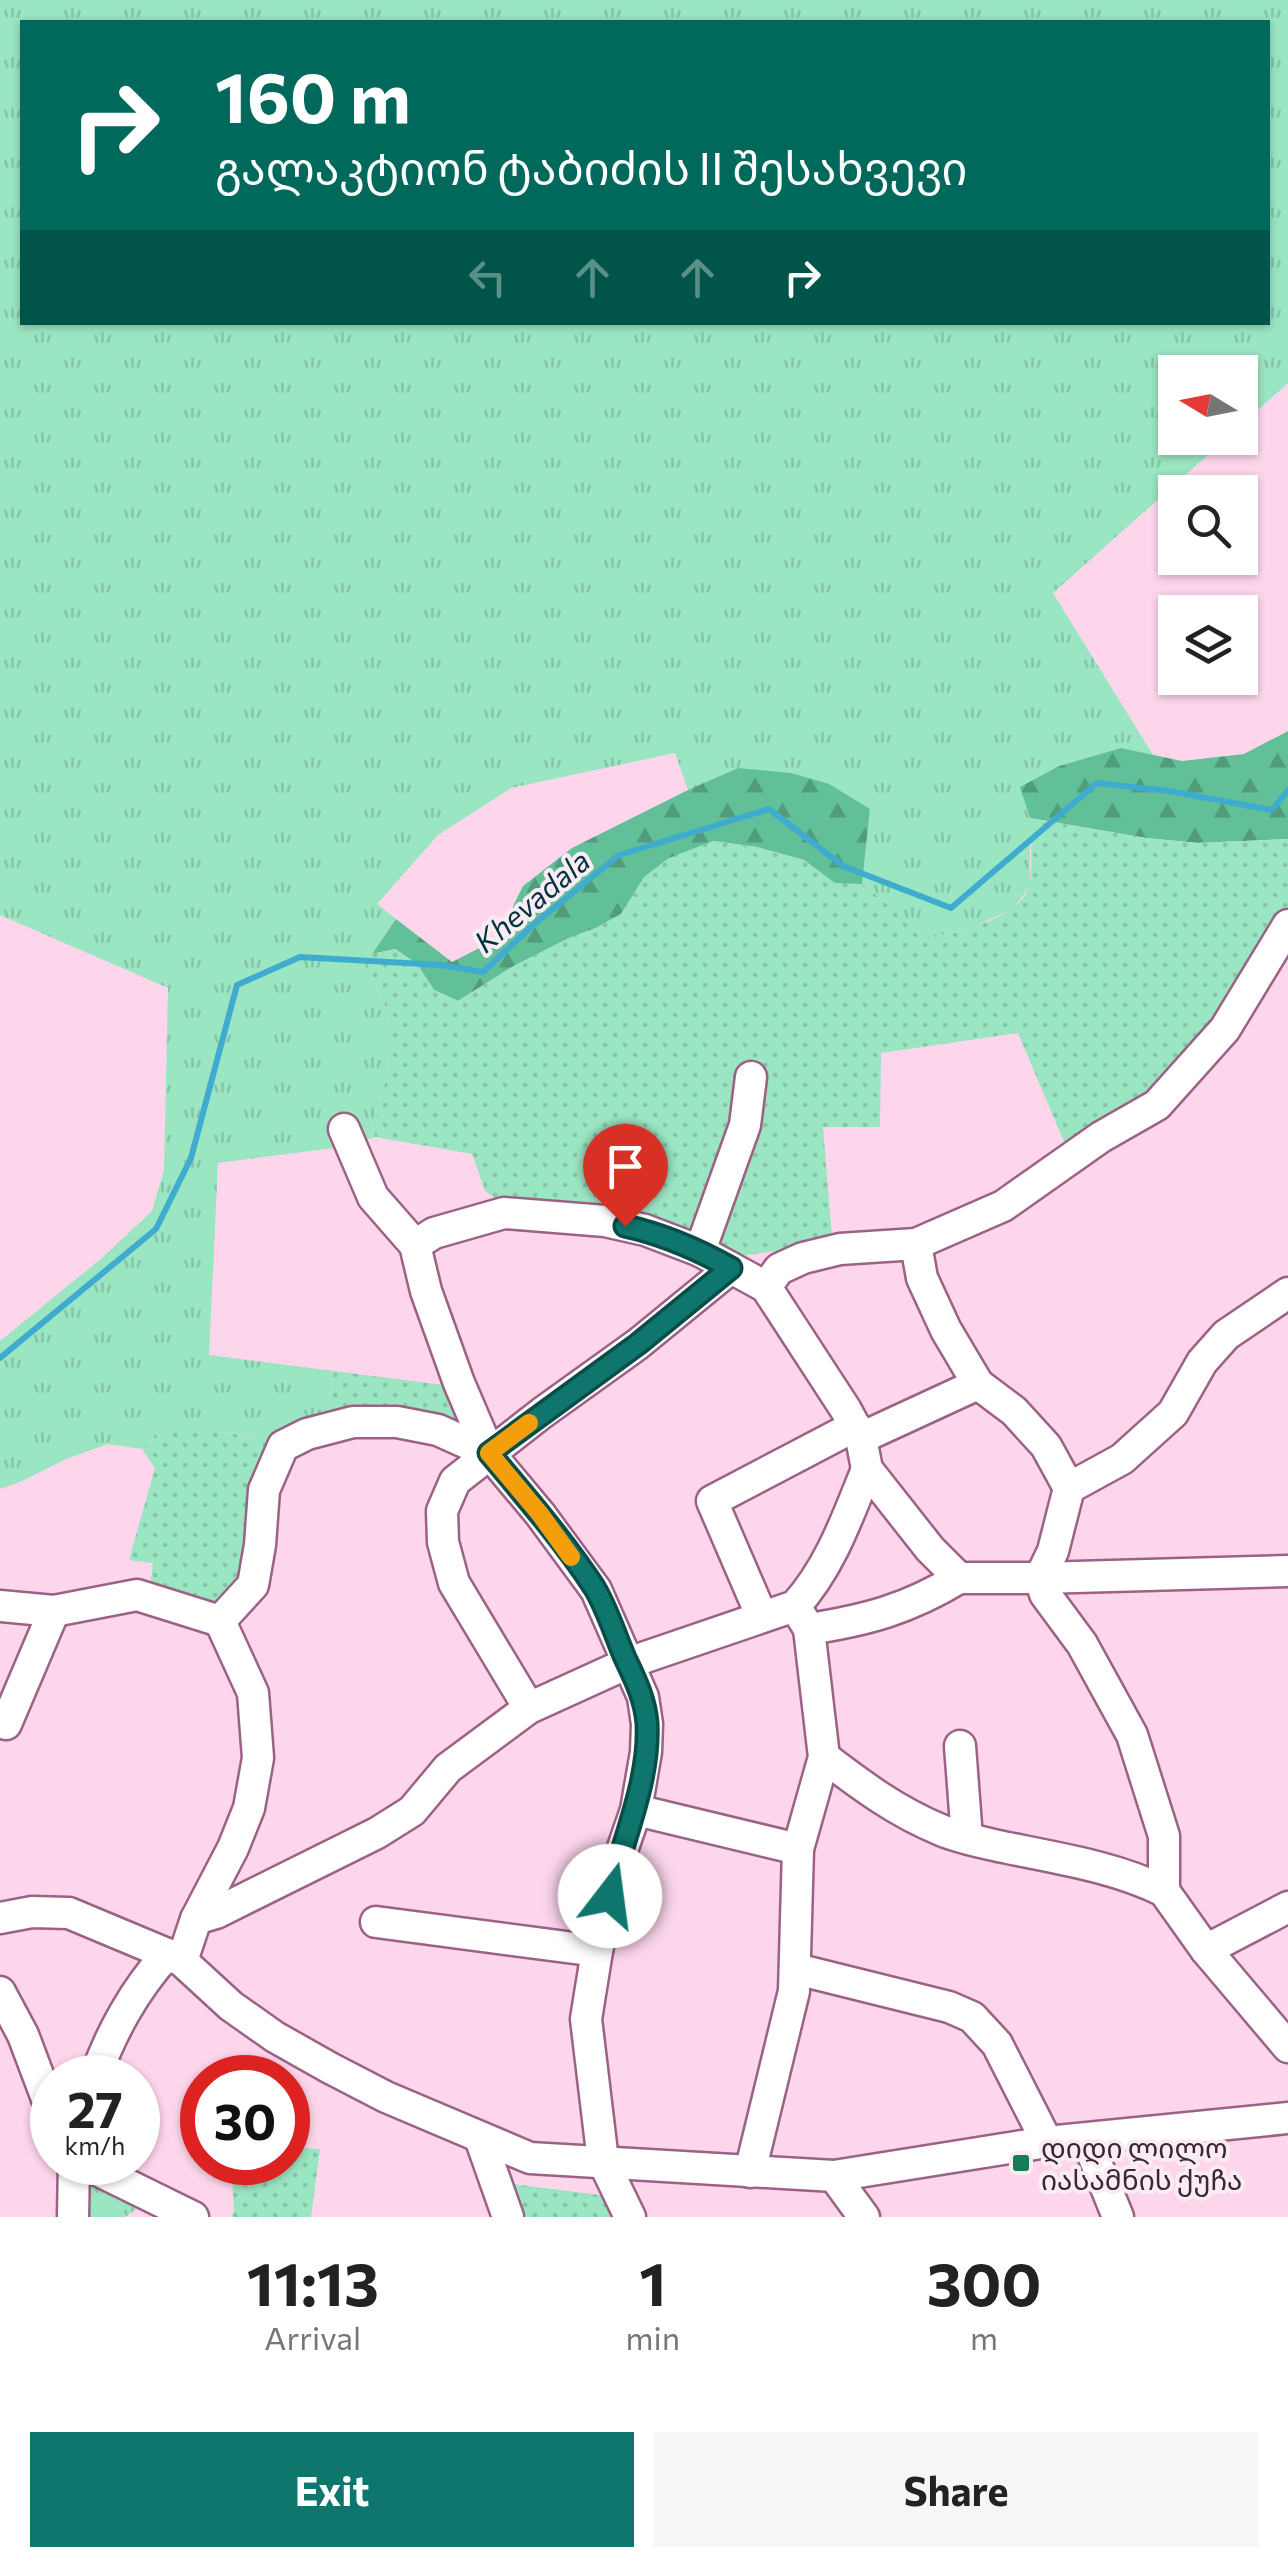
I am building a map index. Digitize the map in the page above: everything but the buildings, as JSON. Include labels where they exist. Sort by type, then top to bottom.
[{"type":"street","points":[[766,1288],[779,1269],[803,1258],[840,1249],[916,1244],[1003,1206],[1101,1136],[1156,1105],[1226,1029],[1288,925]]},
{"type":"street","points":[[700,1250],[745,1125],[751,1077]]},
{"type":"street","points":[[344,1129],[372,1197],[415,1245],[432,1310],[489,1453],[596,1590],[643,1697],[646,1752],[636,1810],[616,1868],[586,2019],[603,2161],[630,2217]]},
{"type":"street","points":[[415,1245],[434,1233],[504,1214],[605,1221],[700,1250],[766,1288],[858,1432],[867,1468],[930,1550],[959,1578]]},
{"type":"street","points":[[916,1244],[922,1278],[946,1330],[978,1384],[1014,1411],[1046,1446],[1069,1488],[1053,1551],[1040,1578],[1045,1594],[1082,1644],[1132,1735],[1164,1836],[1164,1890]]},
{"type":"street","points":[[530,1708],[454,1583],[443,1542],[442,1510],[454,1481],[638,1344],[731,1268]]},
{"type":"street","points":[[1069,1488],[1122,1459],[1172,1413],[1202,1362],[1226,1335],[1288,1293]]},
{"type":"street","points":[[762,1617],[712,1501],[858,1432],[978,1384]]},
{"type":"street","points":[[220,1620],[252,1586],[264,1490],[283,1446],[307,1434],[354,1422],[397,1422],[438,1430],[489,1453]]},
{"type":"street","points":[[750,2172],[794,1991],[798,1849],[824,1758],[802,1617],[810,1590],[867,1468]]},
{"type":"street","points":[[196,1920],[376,1833],[412,1811],[448,1768],[530,1708],[628,1663],[762,1617],[860,1622],[899,1609],[959,1578],[1288,1571]]},
{"type":"street","points":[[0,1606],[54,1610],[136,1595],[220,1620],[253,1693],[258,1758],[248,1808],[233,1848],[175,1958],[152,1970],[103,2055]]},
{"type":"street","points":[[6,1724],[54,1610]]},
{"type":"street","points":[[960,1746],[968,1838]]},
{"type":"street","points":[[824,1758],[886,1804],[944,1832],[1104,1868],[1164,1890],[1206,1950],[1288,2047]]},
{"type":"street","points":[[636,1810],[798,1849]]},
{"type":"street","points":[[1206,1950],[1288,1907]]},
{"type":"street","points":[[0,1918],[32,1912],[70,1913],[175,1958],[275,2037],[386,2097],[530,2158],[834,2176],[1047,2142],[1288,2118]]},
{"type":"street","points":[[376,1922],[597,1951]]},
{"type":"street","points":[[796,1969],[972,2016],[997,2044],[1047,2142]]},
{"type":"street","points":[[0,1992],[31,2055]]},
{"type":"street","points":[[480,2138],[508,2217]]},
{"type":"street","points":[[1087,2140],[1118,2217]]},
{"type":"street","points":[[834,2176],[864,2217]]},
{"type":"street","points":[[72,2217],[75,2185]]},
{"type":"street","points":[[126,2185],[193,2217]]},
{"type":"green space","points":[[0,0],[1288,0],[1288,383],[1258,410],[1258,355],[1158,355],[1158,455],[1208,455],[1185,475],[1158,475],[1158,499],[1053,593],[1153,755],[1121,748],[1059,766],[1021,787],[1030,818],[1030,886],[1013,909],[973,927],[930,938],[862,884],[870,809],[738,768],[688,790],[675,753],[511,788],[438,835],[377,904],[396,919],[372,954],[371,976],[386,1007],[392,1039],[381,1106],[372,1125],[375,1137],[334,1148],[218,1163],[209,1355],[334,1371],[327,1417],[272,1440],[218,1431],[166,1431],[142,1449],[108,1444],[0,1489],[0,1341],[102,1258],[152,1211],[164,1170],[168,988],[0,915]]},
{"type":"green space","points":[[1288,731],[1288,839],[1198,843],[1030,818],[1020,787],[1059,766],[1121,748],[1182,761],[1244,754]]},
{"type":"green space","points":[[738,768],[791,773],[829,784],[870,809],[862,884],[835,884],[804,860],[757,847],[713,841],[645,877],[621,914],[512,967],[458,1001],[434,990],[417,964],[395,949],[372,954],[396,919],[452,962],[497,939],[523,886],[572,848]]},
{"type":"green space","points":[[1030,818],[1198,843],[1288,839],[1288,907],[1237,991],[1170,1071],[1145,1094],[1065,1144],[1018,1033],[881,1053],[880,1127],[823,1127],[832,1238],[732,1257],[650,1224],[618,1196],[612,1214],[499,1201],[485,1191],[472,1154],[375,1137],[372,1125],[381,1106],[392,1039],[386,1007],[371,976],[372,954],[395,949],[417,964],[434,990],[459,1001],[512,967],[621,914],[644,877],[669,858],[713,841],[757,847],[804,860],[835,883],[862,884],[931,938],[990,921],[1025,895],[1031,874]]},
{"type":"green space","points":[[334,1371],[444,1385],[466,1426],[327,1417]]},
{"type":"green space","points":[[166,1431],[272,1440],[244,1578],[220,1605],[150,1587],[153,1563],[129,1560],[155,1468],[142,1449]]},
{"type":"green space","points":[[310,2148],[320,2149],[311,2217],[232,2217],[232,2185],[310,2185]]},
{"type":"green space","points":[[512,2184],[608,2196],[618,2217],[522,2217]]},
{"type":"green space","points":[[81,2185],[106,2185],[171,2217],[138,2208],[125,2217],[83,2217]]},
{"type":"waterway","name":"Khevadala","points":[[0,1358],[156,1229],[191,1158],[237,985],[300,957],[441,965],[483,972],[619,855],[769,809],[843,866],[951,908],[1097,783],[1169,791],[1272,810],[1288,790]]},
{"type":"slow traffic","points":[[529,1423],[489,1453],[571,1557]]},
{"type":"place","name":"დიდი ლილო იასამნის ქუჩა","points":[[1021,2163]]},
{"type":"route","points":[[610,1896],[636,1810],[646,1752],[643,1697],[596,1590],[489,1453],[638,1344],[731,1268],[700,1250],[625,1226]]}]
